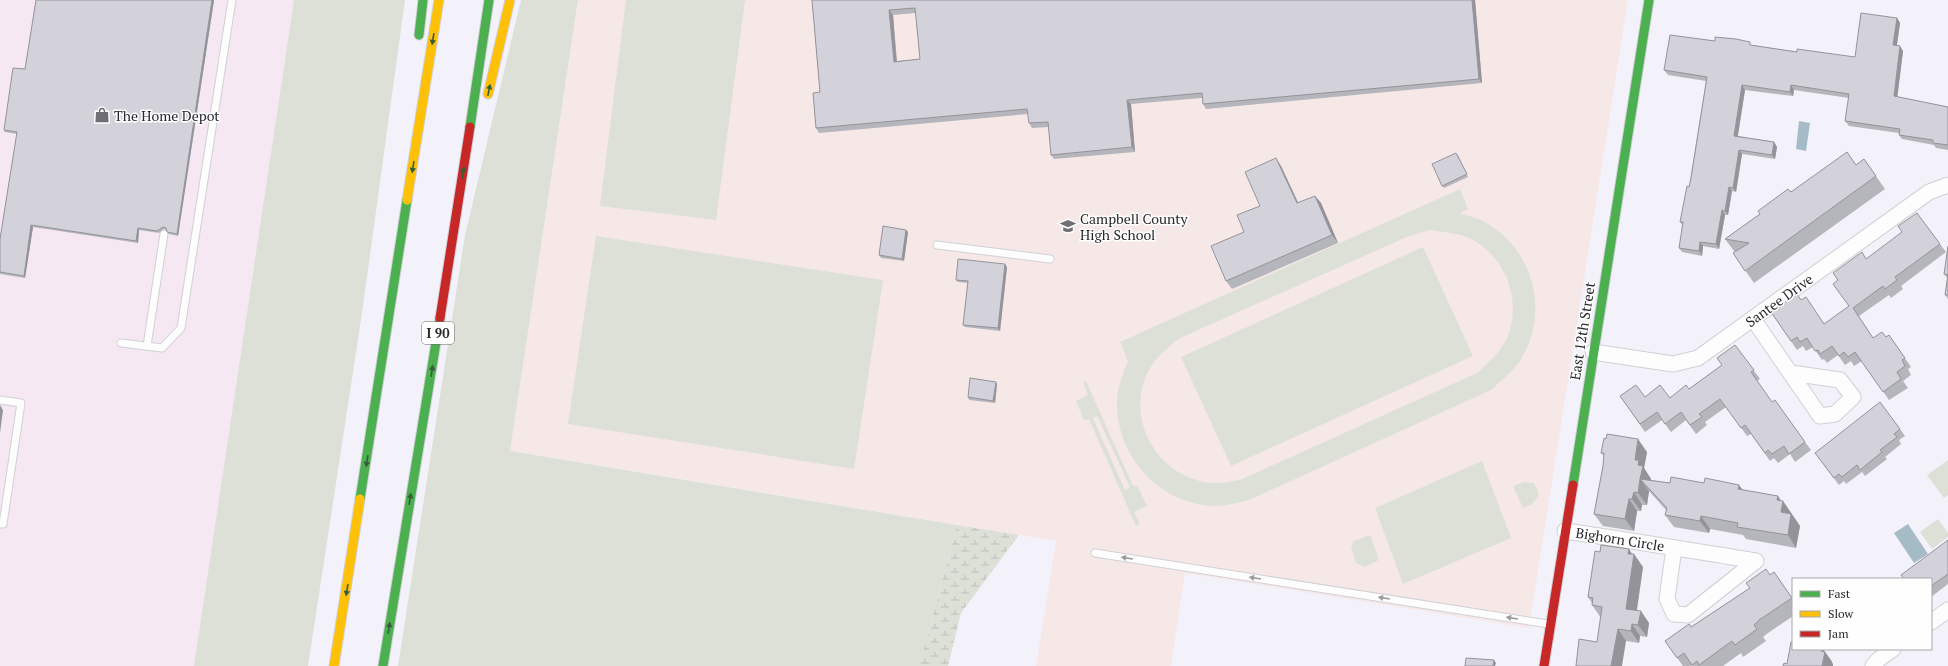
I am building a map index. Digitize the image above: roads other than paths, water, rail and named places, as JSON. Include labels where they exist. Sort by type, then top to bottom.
[{"type":"main road","points":[[418,47],[423,0]]},
{"type":"main road","points":[[334,666],[439,0]]},
{"type":"main road","name":"I 90","points":[[383,666],[442,306],[489,0]]},
{"type":"main road","points":[[486,104],[510,0]]},
{"type":"main road","name":"East 12th Street","points":[[1544,666],[1649,0]]},
{"type":"main road","name":"I 90","points":[[442,306],[477,143]]},
{"type":"main road","points":[[371,437],[406,148]]},
{"type":"street","name":"Santee Drive","points":[[1593,352],[1673,364],[1698,358],[1929,192],[1948,185]]},
{"type":"street","points":[[1753,319],[1791,373]]},
{"type":"street","name":"Bighorn Circle","points":[[1565,531],[1674,548],[1756,562],[1688,614],[1674,614],[1667,599],[1674,548]]},
{"type":"street","points":[[1932,621],[1948,610]]},
{"type":"street","points":[[1873,666],[1879,659],[1892,650]]},
{"type":"lane","points":[[121,343],[162,348],[181,328],[232,0]]},
{"type":"lane","points":[[147,346],[164,234]]},
{"type":"lane","points":[[937,245],[1050,259]]},
{"type":"lane","points":[[0,400],[21,403],[3,524],[0,524]]},
{"type":"lane","points":[[1095,553],[1550,624]]},
{"type":"water","points":[[1799,121],[1810,123],[1806,151],[1796,149]]},
{"type":"water","points":[[1908,524],[1928,554],[1914,563],[1894,533]]},
{"type":"place","name":"The Home Depot","points":[[102,115]]},
{"type":"place","name":"Campbell County High School","points":[[1068,226]]}]
